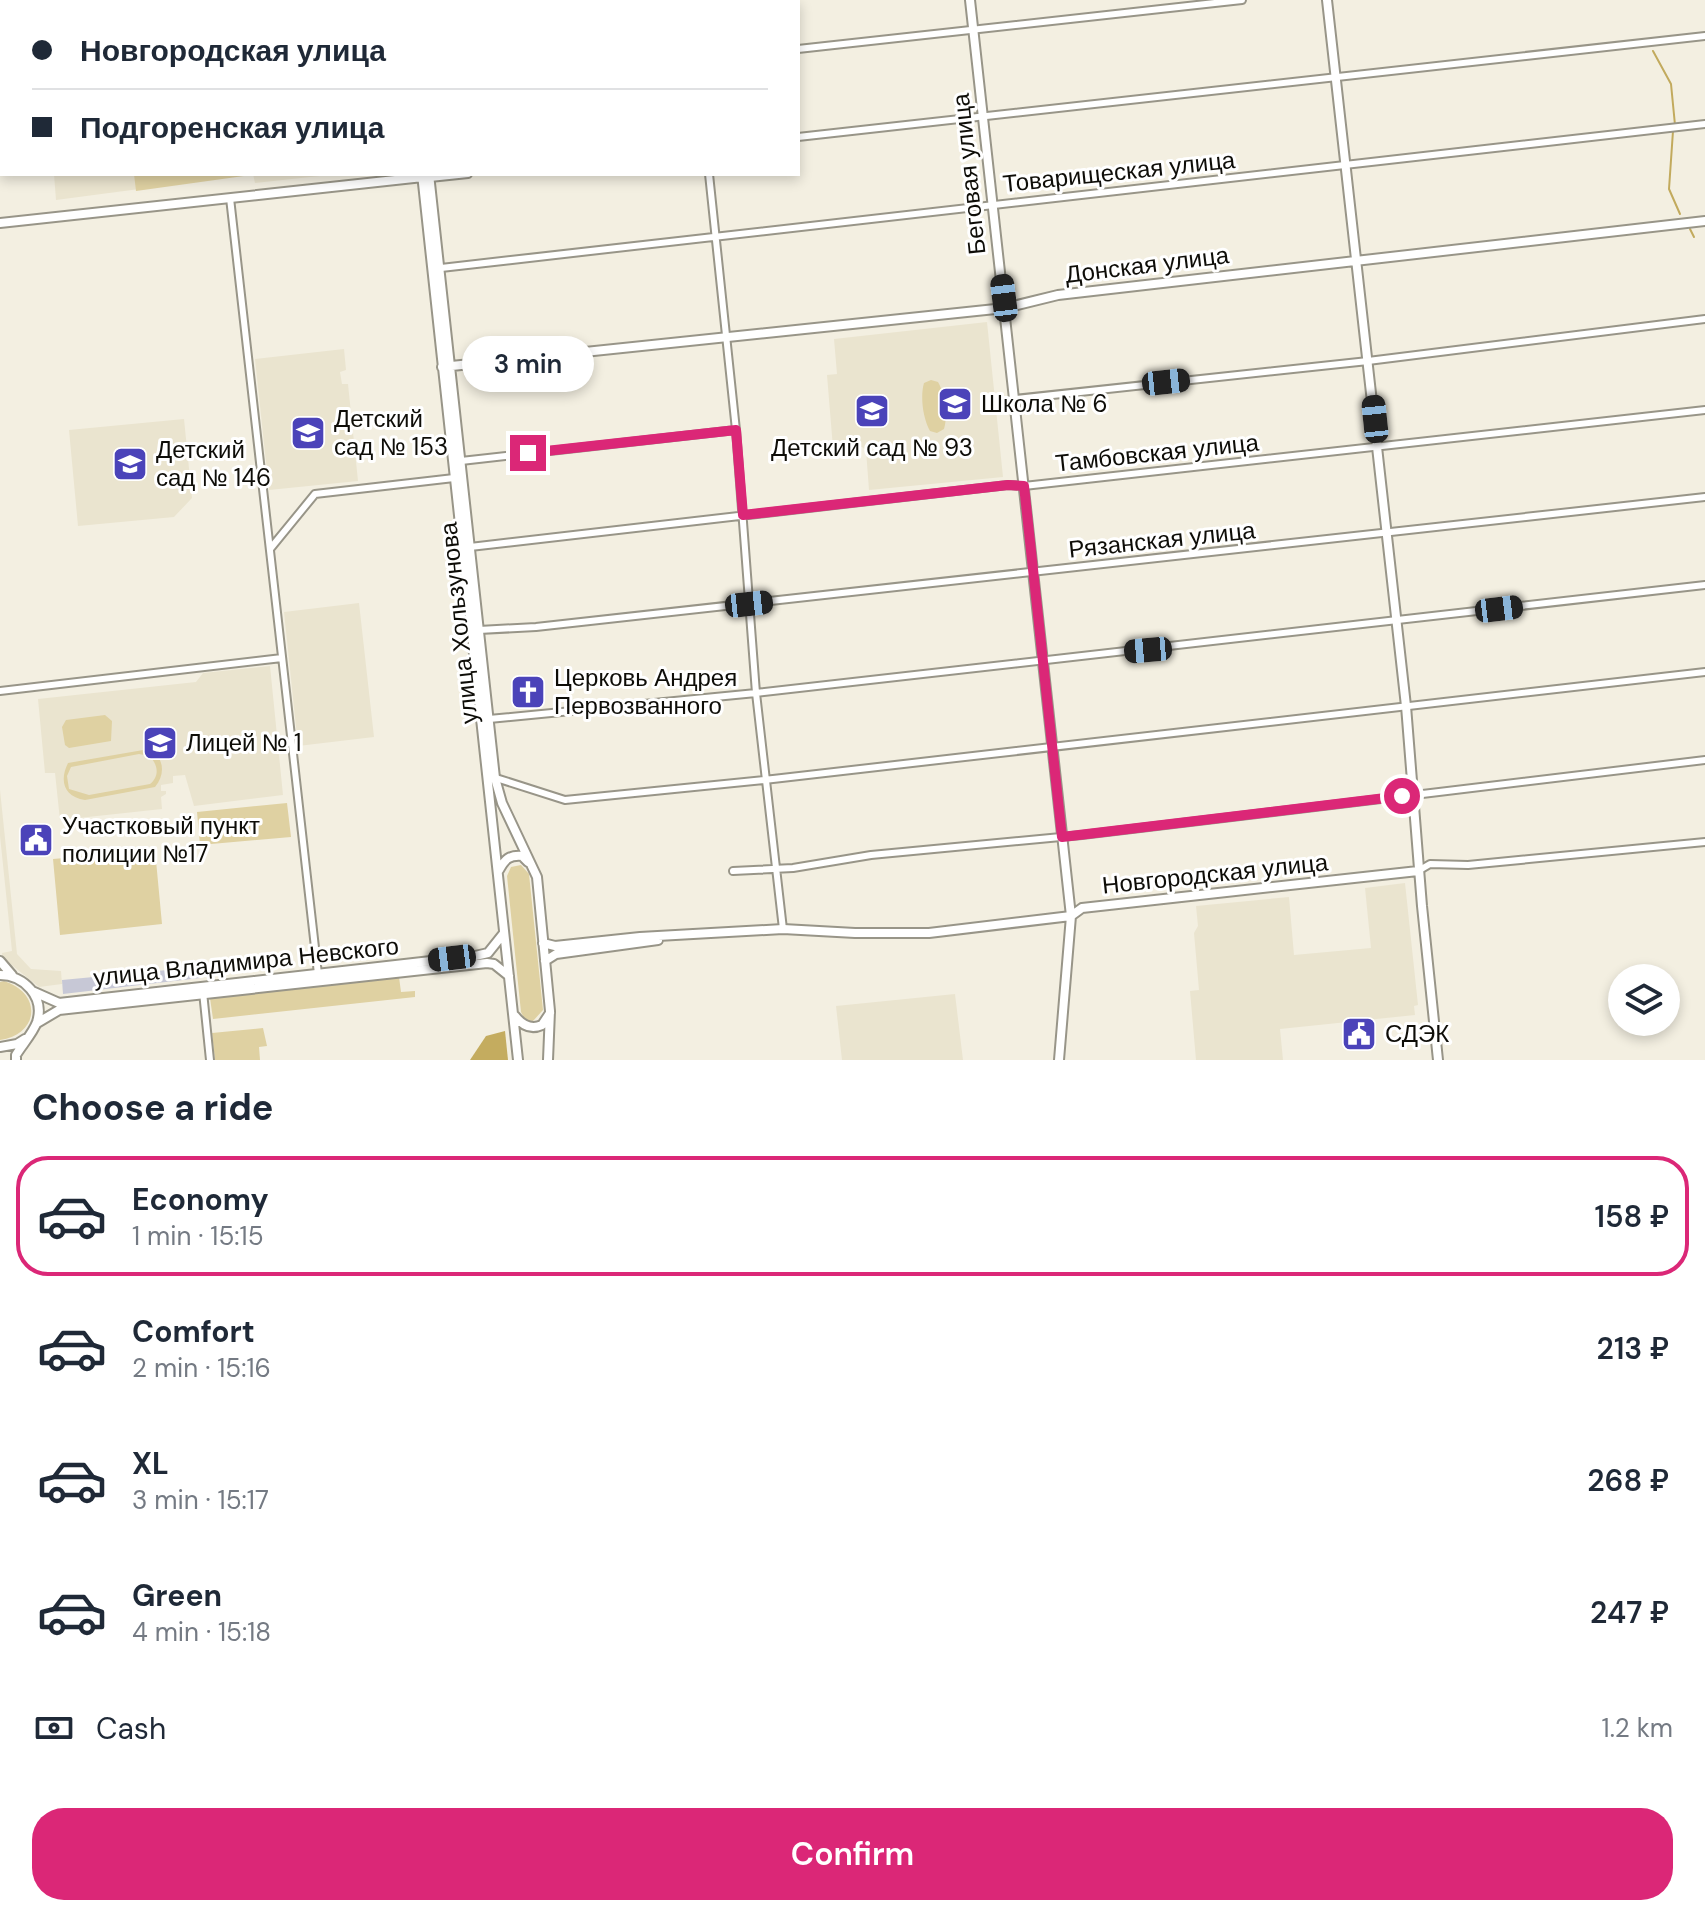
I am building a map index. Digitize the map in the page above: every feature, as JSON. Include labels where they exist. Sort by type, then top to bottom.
[{"type":"street","name":"Беговая улица","points":[[970,0],[1071,916],[1059,1060]]},
{"type":"street","points":[[800,49],[1242,0]]},
{"type":"street","points":[[1327,0],[1406,706],[1418,871],[1438,1060]]},
{"type":"street","points":[[800,137],[1705,36]]},
{"type":"street","name":"Товарищеская улица","points":[[441,268],[1705,124]]},
{"type":"street","points":[[0,223],[426,176]]},
{"type":"street","name":"улица Хользунова","points":[[426,176],[441,268],[454,478],[518,1060]]},
{"type":"street","name":"улица Хользунова","points":[[426,176],[495,778],[502,803],[537,877],[550,1011],[548,1060]]},
{"type":"street","points":[[709,176],[736,430],[756,693],[783,929]]},
{"type":"street","points":[[230,198],[318,974]]},
{"type":"street","name":"Донская улица","points":[[446,367],[1005,308],[1058,295],[1705,221]]},
{"type":"street","points":[[1015,399],[1368,361],[1705,319]]},
{"type":"street","name":"Тамбовская улица","points":[[470,547],[1705,410]]},
{"type":"street","points":[[461,461],[736,430]]},
{"type":"street","points":[[270,549],[315,494],[454,478]]},
{"type":"street","name":"Рязанская улица","points":[[479,630],[536,627],[749,604],[1705,497]]},
{"type":"street","points":[[489,719],[756,693],[1705,585]]},
{"type":"street","points":[[0,691],[282,658]]},
{"type":"street","points":[[495,778],[565,800],[1705,672]]},
{"type":"street","points":[[733,871],[793,868],[871,855],[1062,837],[1705,760]]},
{"type":"street","name":"Новгородская улица","points":[[543,943],[555,946],[783,929],[929,933],[1071,916],[1082,908],[1418,871],[1430,864],[1468,865],[1705,842]]},
{"type":"street","points":[[498,872],[505,859],[513,855],[522,856],[531,865]]},
{"type":"street","name":"улица Владимира Невского","points":[[37,1023],[59,1010],[318,974],[477,956],[488,953],[504,932]]},
{"type":"street","name":"Новгородская улица","points":[[545,961],[556,954],[641,944],[681,935]]},
{"type":"street","points":[[0,961],[32,991],[38,1008],[37,1023],[16,1060]]},
{"type":"street","name":"улица Владимира Невского","points":[[32,991],[59,1003],[487,963],[494,964],[509,976]]},
{"type":"street","points":[[0,975],[16,977]]},
{"type":"street","points":[[203,990],[210,1060]]},
{"type":"street","points":[[514,1015],[523,1025],[533,1027],[542,1025],[550,1011]]},
{"type":"street","points":[[0,1047],[17,1044],[26,1038]]},
{"type":"shaded area","points":[[54,176],[238,176],[56,200]]},
{"type":"shaded area","points":[[134,176],[244,176],[136,191]]},
{"type":"shaded area","points":[[253,176],[320,176],[255,183]]},
{"type":"shaded area","points":[[987,322],[1003,477],[869,490],[866,450],[862,447],[833,448],[827,375],[837,374],[834,339]]},
{"type":"shaded area","name":"Детский сад № 153","points":[[344,349],[346,370],[340,372],[342,384],[348,384],[358,481],[269,490],[255,359]]},
{"type":"shaded area","points":[[931,380],[938,382],[945,405],[944,429],[937,433],[930,431],[923,407],[924,383]]},
{"type":"shaded area","name":"Детский сад № 146","points":[[184,419],[192,498],[174,517],[78,526],[69,430]]},
{"type":"shaded area","points":[[359,603],[374,737],[298,746],[284,612]]},
{"type":"shaded area","name":"Лицей № 1","points":[[270,666],[283,795],[194,806],[185,775],[173,776],[173,783],[161,785],[161,791],[166,791],[161,797],[162,809],[60,820],[55,773],[45,773],[38,699],[196,682],[203,673]]},
{"type":"shaded area","points":[[105,715],[112,721],[111,741],[69,748],[65,745],[62,727],[66,720]]},
{"type":"shaded area","points":[[149,749],[158,756],[162,771],[155,787],[85,800],[72,795],[65,787],[68,763]],"holes":[[[139,754],[149,756],[157,770],[150,784],[89,795],[69,789],[67,776],[71,767]]]},
{"type":"shaded area","points":[[0,790],[17,954],[31,969],[61,971],[62,984],[39,987],[3,958],[2,953],[12,951],[0,836]]},
{"type":"shaded area","points":[[287,803],[291,837],[200,845],[197,812]]},
{"type":"shaded area","points":[[155,850],[162,924],[60,935],[53,859]]},
{"type":"shaded area","points":[[521,865],[529,874],[543,1010],[533,1021],[525,1020],[521,1012],[507,876],[511,867]]},
{"type":"shaded area","points":[[1405,883],[1418,1005],[1414,1006],[1415,1015],[1280,1029],[1283,1060],[1196,1060],[1190,991],[1199,990],[1194,933],[1198,926],[1196,906],[1289,897],[1294,955],[1371,948],[1365,888]]},
{"type":"shaded area","points":[[399,977],[401,992],[415,991],[415,997],[213,1019],[210,998]]},
{"type":"shaded area","points":[[4,981],[25,994],[31,1013],[23,1030],[0,1040],[0,982]]},
{"type":"shaded area","points":[[955,994],[963,1060],[842,1060],[836,1006]]},
{"type":"shaded area","points":[[263,1028],[267,1046],[259,1047],[260,1060],[215,1060],[212,1033]]},
{"type":"shaded area","points":[[505,1031],[508,1060],[470,1060],[486,1036]]},
{"type":"building","points":[[199,967],[200,978],[63,994],[62,980]]},
{"type":"waterway","points":[[1653,51],[1671,84],[1675,125]]},
{"type":"waterway","points":[[1673,131],[1669,189],[1680,214]]},
{"type":"waterway","points":[[1690,229],[1694,237]]},
{"type":"place","name":"Школа № 6","points":[[955,404]]},
{"type":"place","name":"Детский сад № 93","points":[[872,411]]},
{"type":"place","name":"Детский сад № 153","points":[[308,433]]},
{"type":"place","name":"Детский сад № 146","points":[[130,464]]},
{"type":"place","name":"Церковь Андрея Первозванного","points":[[528,692]]},
{"type":"place","name":"Лицей № 1","points":[[160,743]]},
{"type":"place","name":"Участковый пункт полиции №17","points":[[36,840]]},
{"type":"place","name":"СДЭК","points":[[1359,1034]]},
{"type":"route","points":[[528,453],[736,430],[743,515],[1008,485],[1024,486],[1062,837],[1402,796]]}]
